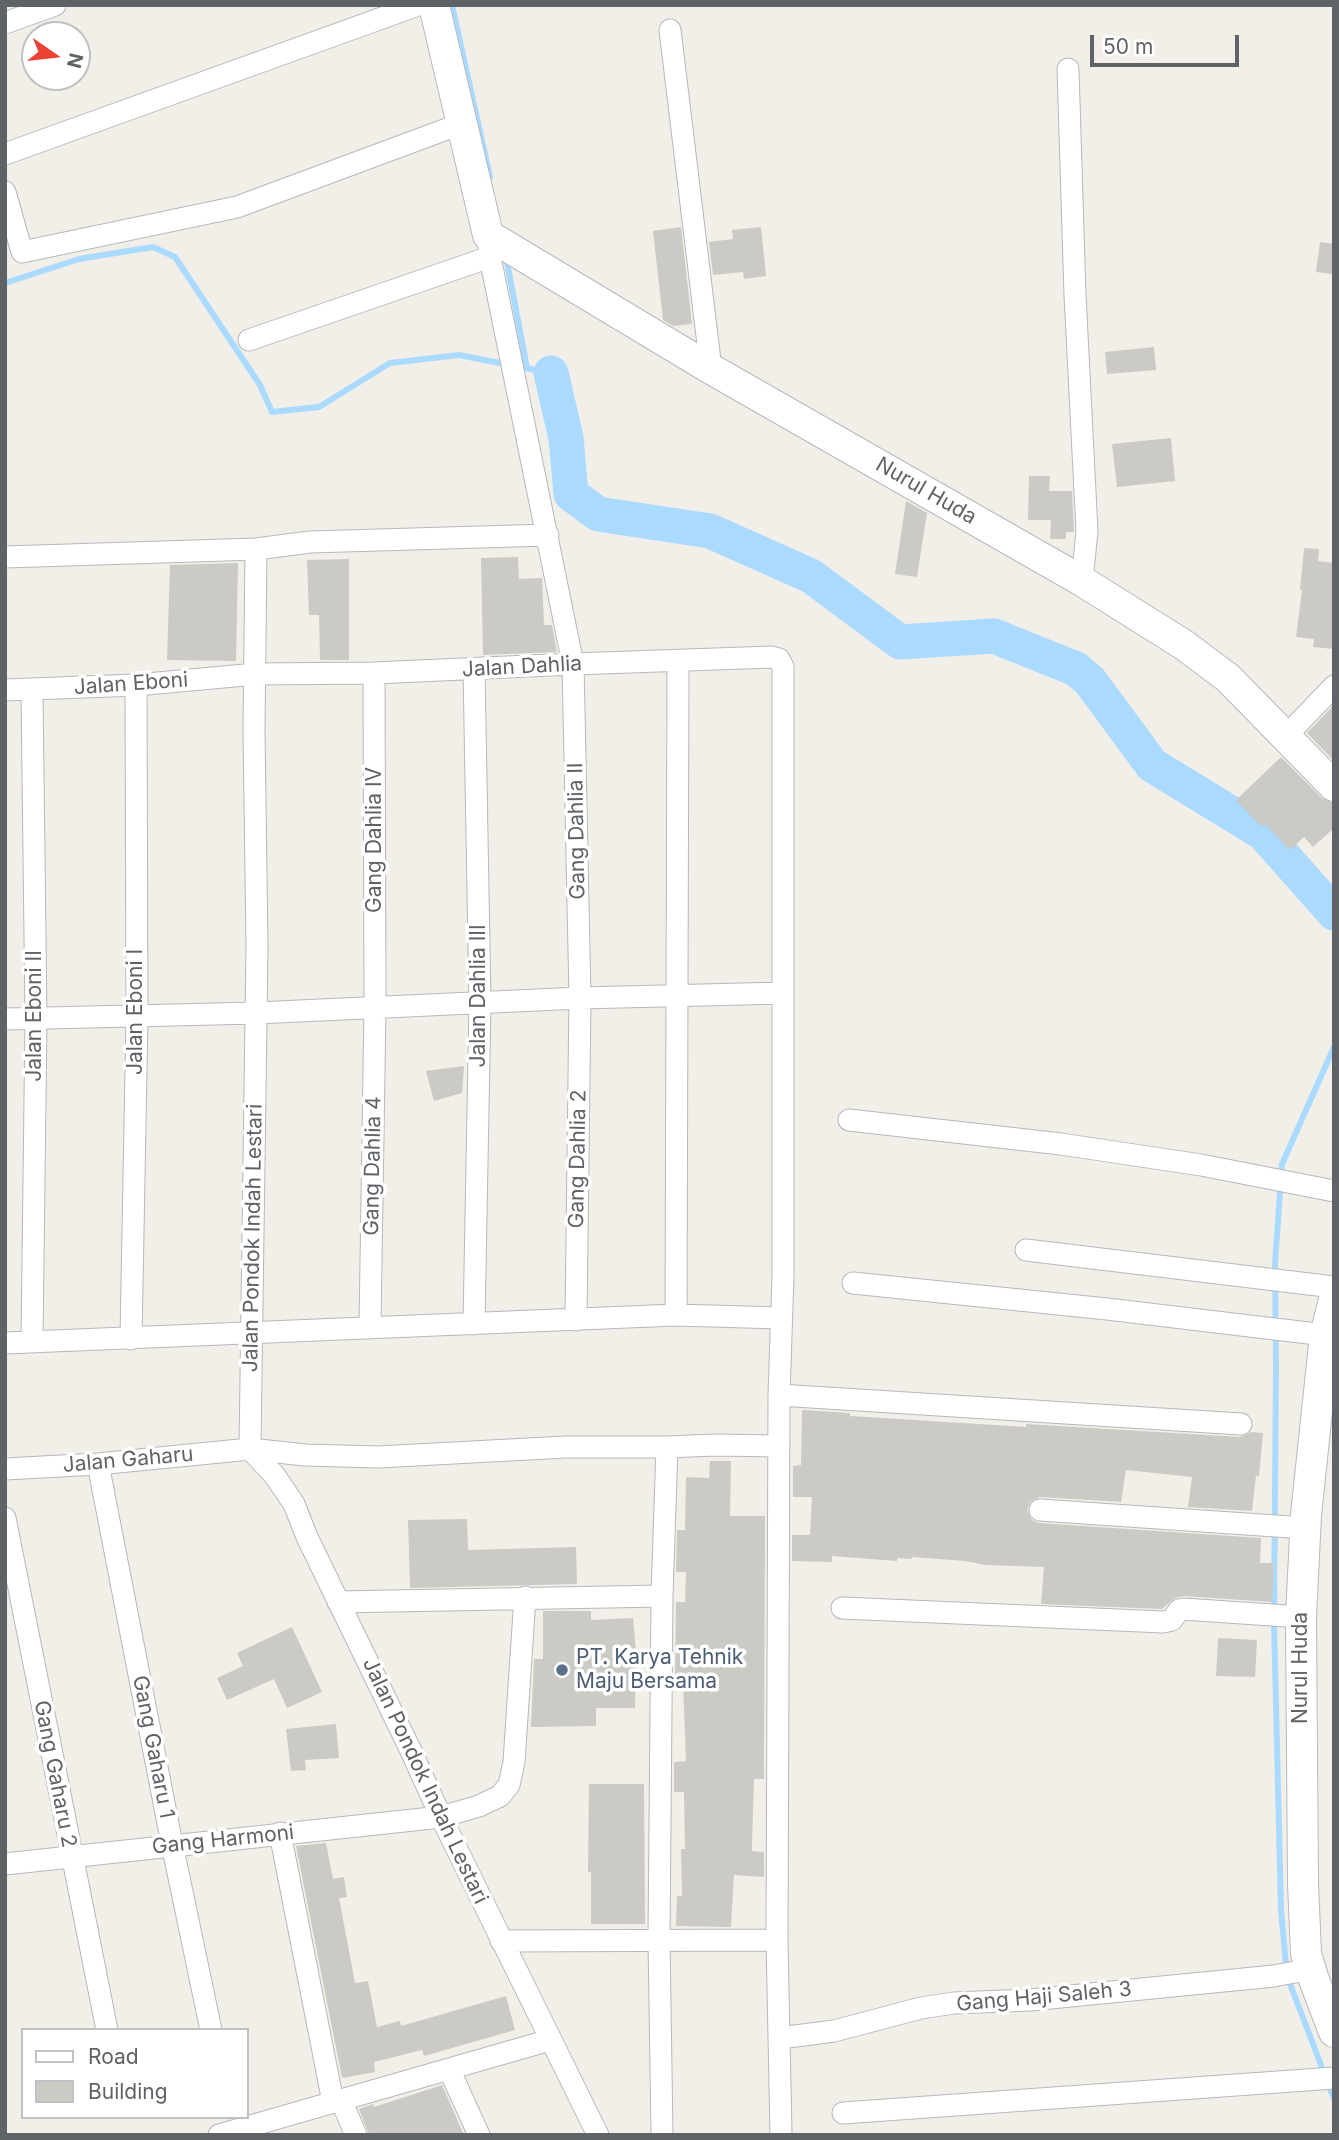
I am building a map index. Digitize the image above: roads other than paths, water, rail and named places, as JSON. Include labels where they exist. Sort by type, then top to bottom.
[{"type":"street","points":[[5,23],[55,5]]},
{"type":"street","points":[[5,154],[418,5]]},
{"type":"street","points":[[249,340],[489,246],[463,123],[433,5]]},
{"type":"street","points":[[670,30],[711,369]]},
{"type":"street","points":[[1068,69],[1075,295],[1087,531],[1082,580]]},
{"type":"street","points":[[5,192],[22,252],[237,207],[463,123]]},
{"type":"street","name":"Nurul Huda","points":[[489,246],[1082,580],[1209,662],[1334,786]]},
{"type":"street","name":"Gang Dahlia II","points":[[489,246],[573,664],[580,998]]},
{"type":"street","points":[[5,557],[256,549],[310,542],[548,536]]},
{"type":"street","name":"Jalan Pondok Indah Lestari","points":[[256,549],[256,1013],[250,1449],[275,1476],[294,1504],[441,1817],[598,2135]]},
{"type":"street","name":"Jalan Dahlia","points":[[256,674],[374,673],[772,657],[779,659],[783,667],[783,993]]},
{"type":"street","points":[[676,1315],[678,662]]},
{"type":"street","name":"Jalan Dahlia III","points":[[474,669],[481,1002],[474,1324]]},
{"type":"street","name":"Gang Dahlia IV","points":[[374,673],[375,1007]]},
{"type":"street","name":"Jalan Eboni","points":[[5,690],[136,685],[256,674]]},
{"type":"street","name":"Jalan Eboni I","points":[[131,1339],[137,1016],[136,685]]},
{"type":"street","points":[[1286,737],[1334,686]]},
{"type":"street","name":"Jalan Eboni II","points":[[32,690],[36,1019],[32,1342]]},
{"type":"street","points":[[5,1019],[256,1013],[580,998],[783,993],[777,1940],[781,2135]]},
{"type":"street","name":"Gang Dahlia 2","points":[[576,1320],[580,998]]},
{"type":"street","name":"Gang Dahlia 4","points":[[370,1326],[375,1007]]},
{"type":"street","points":[[849,1120],[1061,1144],[1334,1191]]},
{"type":"street","points":[[1026,1250],[1334,1287]]},
{"type":"street","points":[[853,1283],[1325,1335]]},
{"type":"street","name":"Nurul Huda","points":[[1334,1300],[1325,1335],[1301,1528],[1294,1616],[1306,1954],[1304,1970],[1334,2032]]},
{"type":"street","points":[[5,1343],[676,1315],[781,1318]]},
{"type":"street","points":[[779,1395],[1241,1424]]},
{"type":"street","name":"Jalan Gaharu","points":[[5,1469],[98,1464],[250,1449],[304,1455],[378,1457],[566,1447],[779,1446]]},
{"type":"street","points":[[662,2135],[659,1939],[662,1596],[667,1447]]},
{"type":"street","name":"Gang Gaharu 1","points":[[98,1464],[211,2028]]},
{"type":"street","points":[[1040,1510],[1301,1528]]},
{"type":"street","name":"Gang Gaharu 2","points":[[5,1518],[107,2028]]},
{"type":"street","points":[[338,1602],[662,1596]]},
{"type":"street","name":"Gang Harmoni","points":[[5,1864],[441,1817],[479,1806],[500,1796],[509,1785],[514,1762],[525,1597]]},
{"type":"street","points":[[842,1608],[1163,1622],[1172,1620],[1179,1610],[1183,1609],[1294,1616]]},
{"type":"street","points":[[279,1833],[337,2101],[356,2135]]},
{"type":"street","points":[[501,1941],[777,1940]]},
{"type":"street","name":"Gang Haji Saleh 3","points":[[780,2038],[834,2031],[921,2008],[954,2003],[1030,2000],[1274,1976],[1304,1970]]},
{"type":"street","points":[[229,2129],[550,2040]]},
{"type":"street","points":[[449,2069],[479,2135]]},
{"type":"street","points":[[843,2113],[1325,2079]]},
{"type":"waterway","points":[[452,5],[490,177]]},
{"type":"waterway","points":[[5,283],[79,259],[153,247],[175,257],[260,385],[272,412],[319,407],[390,363],[459,355],[551,373]]},
{"type":"waterway","points":[[506,257],[527,368]]},
{"type":"waterway","points":[[551,373],[566,438],[571,494],[598,514],[710,531],[811,576],[900,642],[994,636],[1076,669],[1090,681],[1152,765],[1263,833],[1334,913]]},
{"type":"waterway","points":[[1334,1047],[1282,1164],[1275,1263],[1274,1622],[1281,1910],[1287,1976],[1334,2099]]},
{"type":"place","name":"PT. Karya Tehnik Maju Bersama","points":[[562,1670]]}]
